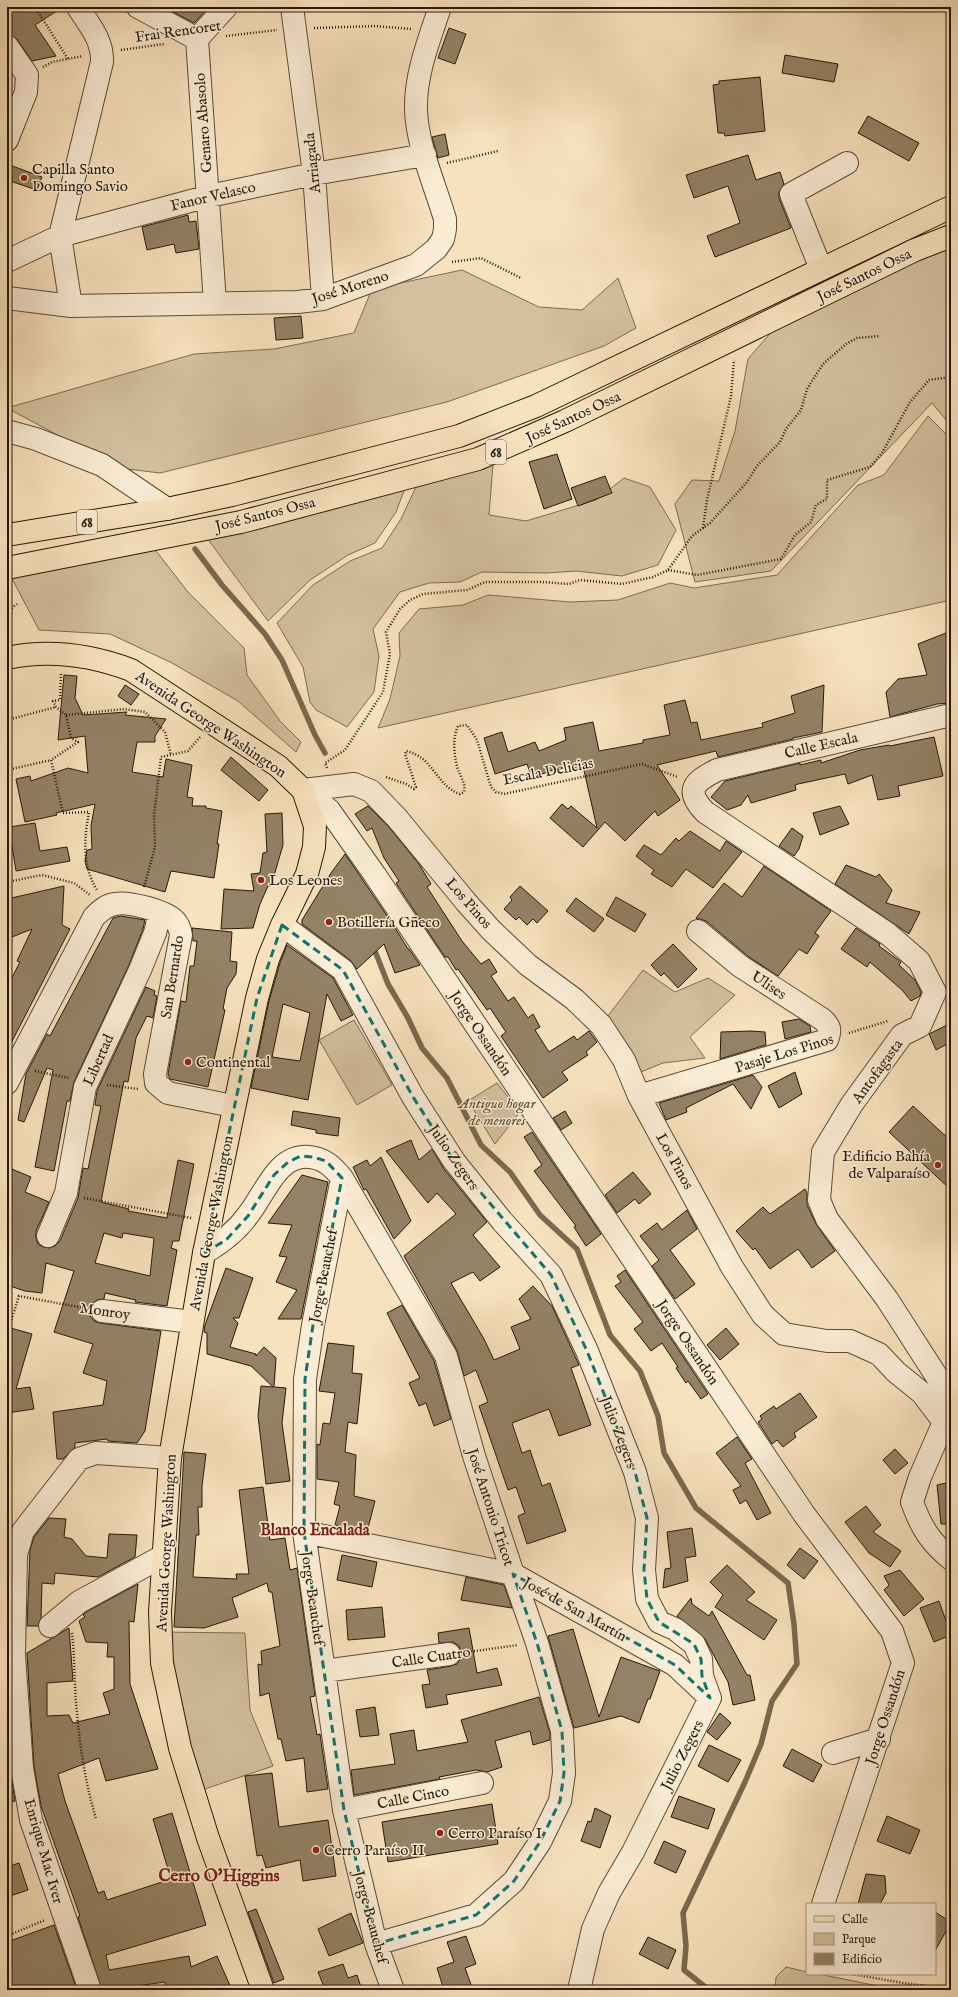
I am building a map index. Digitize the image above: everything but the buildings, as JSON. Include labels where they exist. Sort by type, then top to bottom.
[{"type":"main road","name":"José Santos Ossa","points":[[7,535],[167,510],[232,495],[459,436],[536,406],[951,207]]},
{"type":"main road","name":"José Santos Ossa","points":[[7,568],[241,522],[478,459],[565,421],[915,250],[951,236]]},
{"type":"main road","name":"Avenida George Washington","points":[[7,658],[61,653],[107,661],[132,670],[278,766],[303,790],[315,826],[314,847],[307,874],[282,925],[268,959],[257,998],[233,1106],[210,1222],[170,1458],[160,1612],[162,1663],[180,1748],[208,1838],[264,1990]]},
{"type":"street","points":[[70,306],[60,236],[103,53],[101,43],[78,7]]},
{"type":"street","points":[[138,7],[197,39],[226,7]]},
{"type":"street","name":"Arriagada","points":[[292,7],[314,174],[323,299]]},
{"type":"street","name":"José Moreno","points":[[7,298],[70,306],[298,302],[323,299],[416,265],[436,249],[443,239],[446,229],[445,219],[427,161],[418,124],[416,100],[422,61],[440,7]]},
{"type":"street","name":"Genaro Abasolo","points":[[197,39],[209,196],[215,303]]},
{"type":"street","points":[[7,46],[27,75],[26,92],[7,140]]},
{"type":"street","name":"Fanor Velasco","points":[[7,261],[60,236],[209,196],[314,174],[427,161]]},
{"type":"street","points":[[821,269],[791,194],[846,162]]},
{"type":"street","points":[[7,431],[36,439],[102,465],[167,510]]},
{"type":"street","name":"Calle Escala","points":[[695,784],[701,778],[716,770],[951,715]]},
{"type":"street","name":"Los Pinos","points":[[303,790],[334,785],[354,784],[371,791],[397,818],[491,930],[528,965],[574,999],[601,1025],[624,1060],[639,1096],[732,1267],[763,1315],[784,1334],[827,1341],[850,1341],[879,1354],[896,1372],[922,1393],[944,1422]]},
{"type":"street","name":"Antofagasta","points":[[695,784],[695,798],[705,812],[888,934],[920,961],[935,992],[920,1026],[902,1036],[852,1104],[823,1152],[820,1200],[827,1219],[887,1299],[938,1380],[946,1396],[944,1422]]},
{"type":"street","name":"Jorge Ossandón","points":[[303,790],[330,810],[804,1514],[892,1631],[903,1663],[823,1903]]},
{"type":"street","points":[[314,847],[330,810]]},
{"type":"street","name":"San Bernardo","points":[[107,906],[124,903],[139,906],[160,913],[174,920],[179,926],[181,935],[155,1074],[156,1083],[168,1093],[233,1106]]},
{"type":"street","points":[[7,1083],[24,1047],[94,917],[107,906]]},
{"type":"street","name":"Libertad","points":[[48,1236],[66,1193],[85,1087],[140,970],[155,933],[160,913]]},
{"type":"street","name":"Julio Zegers","points":[[282,925],[343,970],[413,1097],[454,1162],[502,1221],[551,1275],[587,1351],[635,1472],[647,1518],[644,1570],[647,1599],[659,1622],[675,1630],[694,1644],[701,1659],[702,1676],[710,1698],[633,1852],[609,1893],[593,1929],[580,1990]]},
{"type":"street","name":"Ulises","points":[[698,931],[740,966],[822,1019],[830,1029],[827,1040]]},
{"type":"street","name":"Pasaje Los Pinos","points":[[639,1096],[827,1040]]},
{"type":"street","name":"José Antonio Tricot","points":[[204,1253],[226,1240],[248,1216],[274,1175],[288,1162],[301,1156],[314,1157],[326,1161],[342,1178],[446,1356],[474,1456],[513,1574],[538,1642],[562,1731],[564,1773],[560,1801],[540,1842],[514,1882],[476,1915],[376,1944]]},
{"type":"street","name":"Jorge Beauchef","points":[[342,1178],[313,1325],[305,1379],[304,1532],[344,1810],[376,1944],[392,1990]]},
{"type":"street","name":"Monroy","points":[[102,1311],[192,1322]]},
{"type":"street","points":[[944,1422],[920,1477],[912,1502],[918,1518],[935,1546],[951,1559]]},
{"type":"street","name":"Enrique Mac Iver","points":[[90,1990],[31,1820],[22,1768],[14,1655],[16,1555],[23,1531],[79,1459],[96,1453],[170,1458]]},
{"type":"street","name":"José de San Martín","points":[[304,1532],[513,1574],[675,1665],[710,1698]]},
{"type":"street","points":[[50,1626],[69,1610],[94,1593],[163,1556]]},
{"type":"street","name":"Calle Cuatro","points":[[324,1671],[449,1654]]},
{"type":"street","points":[[833,1754],[879,1739]]},
{"type":"street","name":"Calle Cinco","points":[[344,1810],[482,1783]]},
{"type":"path","points":[[35,7],[68,59]]},
{"type":"path","name":"Frai Rencoret","points":[[197,39],[295,29],[375,26],[432,33]]},
{"type":"path","name":"Frai Rencoret","points":[[27,75],[52,62],[166,44]]},
{"type":"path","points":[[427,161],[498,151]]},
{"type":"path","points":[[426,258],[434,267],[460,259],[481,258],[521,278]]},
{"type":"path","points":[[334,785],[325,763],[345,750],[383,692],[390,654],[386,632],[400,609],[410,600],[423,594],[467,590],[485,582],[542,582],[569,584],[580,580],[622,584],[653,577],[668,570],[692,536],[703,528],[747,482],[757,466],[780,442],[786,429],[801,410],[807,389],[823,364],[846,344],[856,338],[880,336]]},
{"type":"path","points":[[703,528],[707,500],[731,396],[731,373],[738,337]]},
{"type":"path","points":[[668,570],[697,574],[781,559],[795,535],[811,522],[816,505],[827,499],[827,480],[870,467],[882,453],[910,402],[928,380],[951,376]]},
{"type":"path","points":[[951,405],[951,412]]},
{"type":"path","points":[[7,612],[17,604]]},
{"type":"path","points":[[61,653],[60,700],[53,701],[56,707],[66,714],[124,709],[145,712],[165,732],[171,755]]},
{"type":"path","points":[[7,720],[56,707]]},
{"type":"path","points":[[7,770],[51,760],[78,742],[71,738],[66,714]]},
{"type":"path","points":[[139,906],[155,847],[154,815],[161,757],[188,751],[213,723]]},
{"type":"path","name":"Escala Delicias","points":[[379,775],[406,784],[414,789],[416,786],[404,754],[406,751],[425,760],[450,791],[460,794],[464,792],[465,788],[458,768],[453,737],[458,726],[467,725],[477,740],[491,787],[496,792],[504,794],[642,764],[695,784]]},
{"type":"path","points":[[51,760],[63,813],[90,812],[84,838],[89,878],[107,906]]},
{"type":"path","points":[[7,882],[42,875],[74,883],[107,906]]},
{"type":"path","name":"Pasaje Los Pinos","points":[[827,1040],[892,1019]]},
{"type":"path","points":[[66,1193],[86,1199],[210,1222]]},
{"type":"path","name":"Monroy","points":[[7,1334],[19,1296],[102,1311]]},
{"type":"path","points":[[69,1610],[75,1660],[77,1712],[87,1789],[96,1819]]},
{"type":"path","name":"Calle Cuatro","points":[[449,1654],[538,1642]]},
{"type":"path","points":[[7,1936],[63,1914]]},
{"type":"path","points":[[858,1975],[951,1989]]},
{"type":"highlighted area","points":[[282,925],[343,970],[413,1097],[454,1161],[551,1275],[587,1351],[635,1472],[647,1518],[644,1570],[647,1599],[659,1622],[694,1644],[701,1659],[702,1676],[710,1698],[675,1665],[513,1574],[537,1643],[562,1731],[564,1773],[560,1801],[540,1842],[514,1881],[476,1915],[376,1944],[344,1810],[304,1532],[305,1379],[313,1325],[342,1178],[326,1161],[313,1157],[301,1156],[288,1162],[274,1175],[248,1216],[226,1240],[204,1253],[257,998]]},
{"type":"green space","points":[[951,248],[951,426],[932,403],[771,571],[695,582],[675,504],[692,480],[719,481],[735,431],[748,359],[772,331],[906,265]]},
{"type":"green space","points":[[462,270],[539,307],[582,310],[618,278],[636,328],[604,346],[447,402],[160,473],[119,468],[7,408],[194,354],[274,349],[354,333],[372,289]]},
{"type":"green space","points":[[928,416],[949,437],[946,467],[951,467],[951,600],[378,728],[390,699],[400,656],[399,633],[419,609],[463,605],[488,595],[570,602],[618,600],[670,583],[694,588],[777,575],[858,485],[884,475]]},
{"type":"green space","points":[[493,464],[489,515],[526,521],[596,500],[624,478],[650,487],[676,530],[658,565],[622,576],[576,571],[547,573],[482,572],[460,582],[429,583],[400,592],[373,629],[379,656],[374,692],[347,727],[316,710],[310,702],[303,667],[277,623],[313,585],[350,561],[382,548],[401,519],[416,487]]},
{"type":"green space","points":[[405,488],[396,512],[375,543],[348,555],[310,580],[268,621],[207,538]]},
{"type":"green space","points":[[153,547],[188,592],[244,648],[247,675],[280,721],[301,742],[296,752],[238,701],[172,663],[110,634],[39,630],[8,571]]},
{"type":"green space","points":[[643,970],[675,992],[708,978],[735,995],[690,1037],[705,1058],[663,1063],[631,1076],[601,1025]]},
{"type":"green space","points":[[354,1020],[392,1085],[357,1105],[319,1040]]},
{"type":"green space","name":"Antiguo hogar de menores","points":[[497,1083],[520,1112],[495,1144],[468,1101]]},
{"type":"green space","points":[[159,1632],[245,1633],[250,1710],[273,1766],[193,1793]]},
{"type":"green space","points":[[786,1967],[806,1972],[806,1975],[824,1975],[898,1990],[775,1990],[776,1977]]},
{"type":"waterway","points":[[195,549],[222,585],[265,634],[282,660],[315,735],[325,753]]},
{"type":"waterway","points":[[373,946],[388,984],[408,1018],[422,1048],[447,1078],[481,1145],[510,1172],[540,1215],[577,1249],[610,1335],[640,1371],[658,1416],[664,1453],[696,1508],[788,1583],[794,1624],[797,1664],[772,1701],[761,1744],[745,1782],[683,1913],[686,1946],[684,1970],[709,1990]]},
{"type":"place","name":"Capilla Santo Domingo Savio","points":[[24,178]]},
{"type":"place","name":"Los Leones","points":[[261,880]]},
{"type":"place","name":"Botillería Gñeco","points":[[329,922]]},
{"type":"place","name":"Continental","points":[[188,1062]]},
{"type":"place","name":"Edificio Bahía de Valparaíso","points":[[938,1165]]},
{"type":"place","name":"Cerro Paraíso I","points":[[440,1833]]},
{"type":"place","name":"Cerro Paraíso II","points":[[316,1850]]},
{"type":"district","name":"Blanco Encalada","points":[[315,1529]]},
{"type":"district","name":"Cerro O'Higgins","points":[[219,1875]]}]
